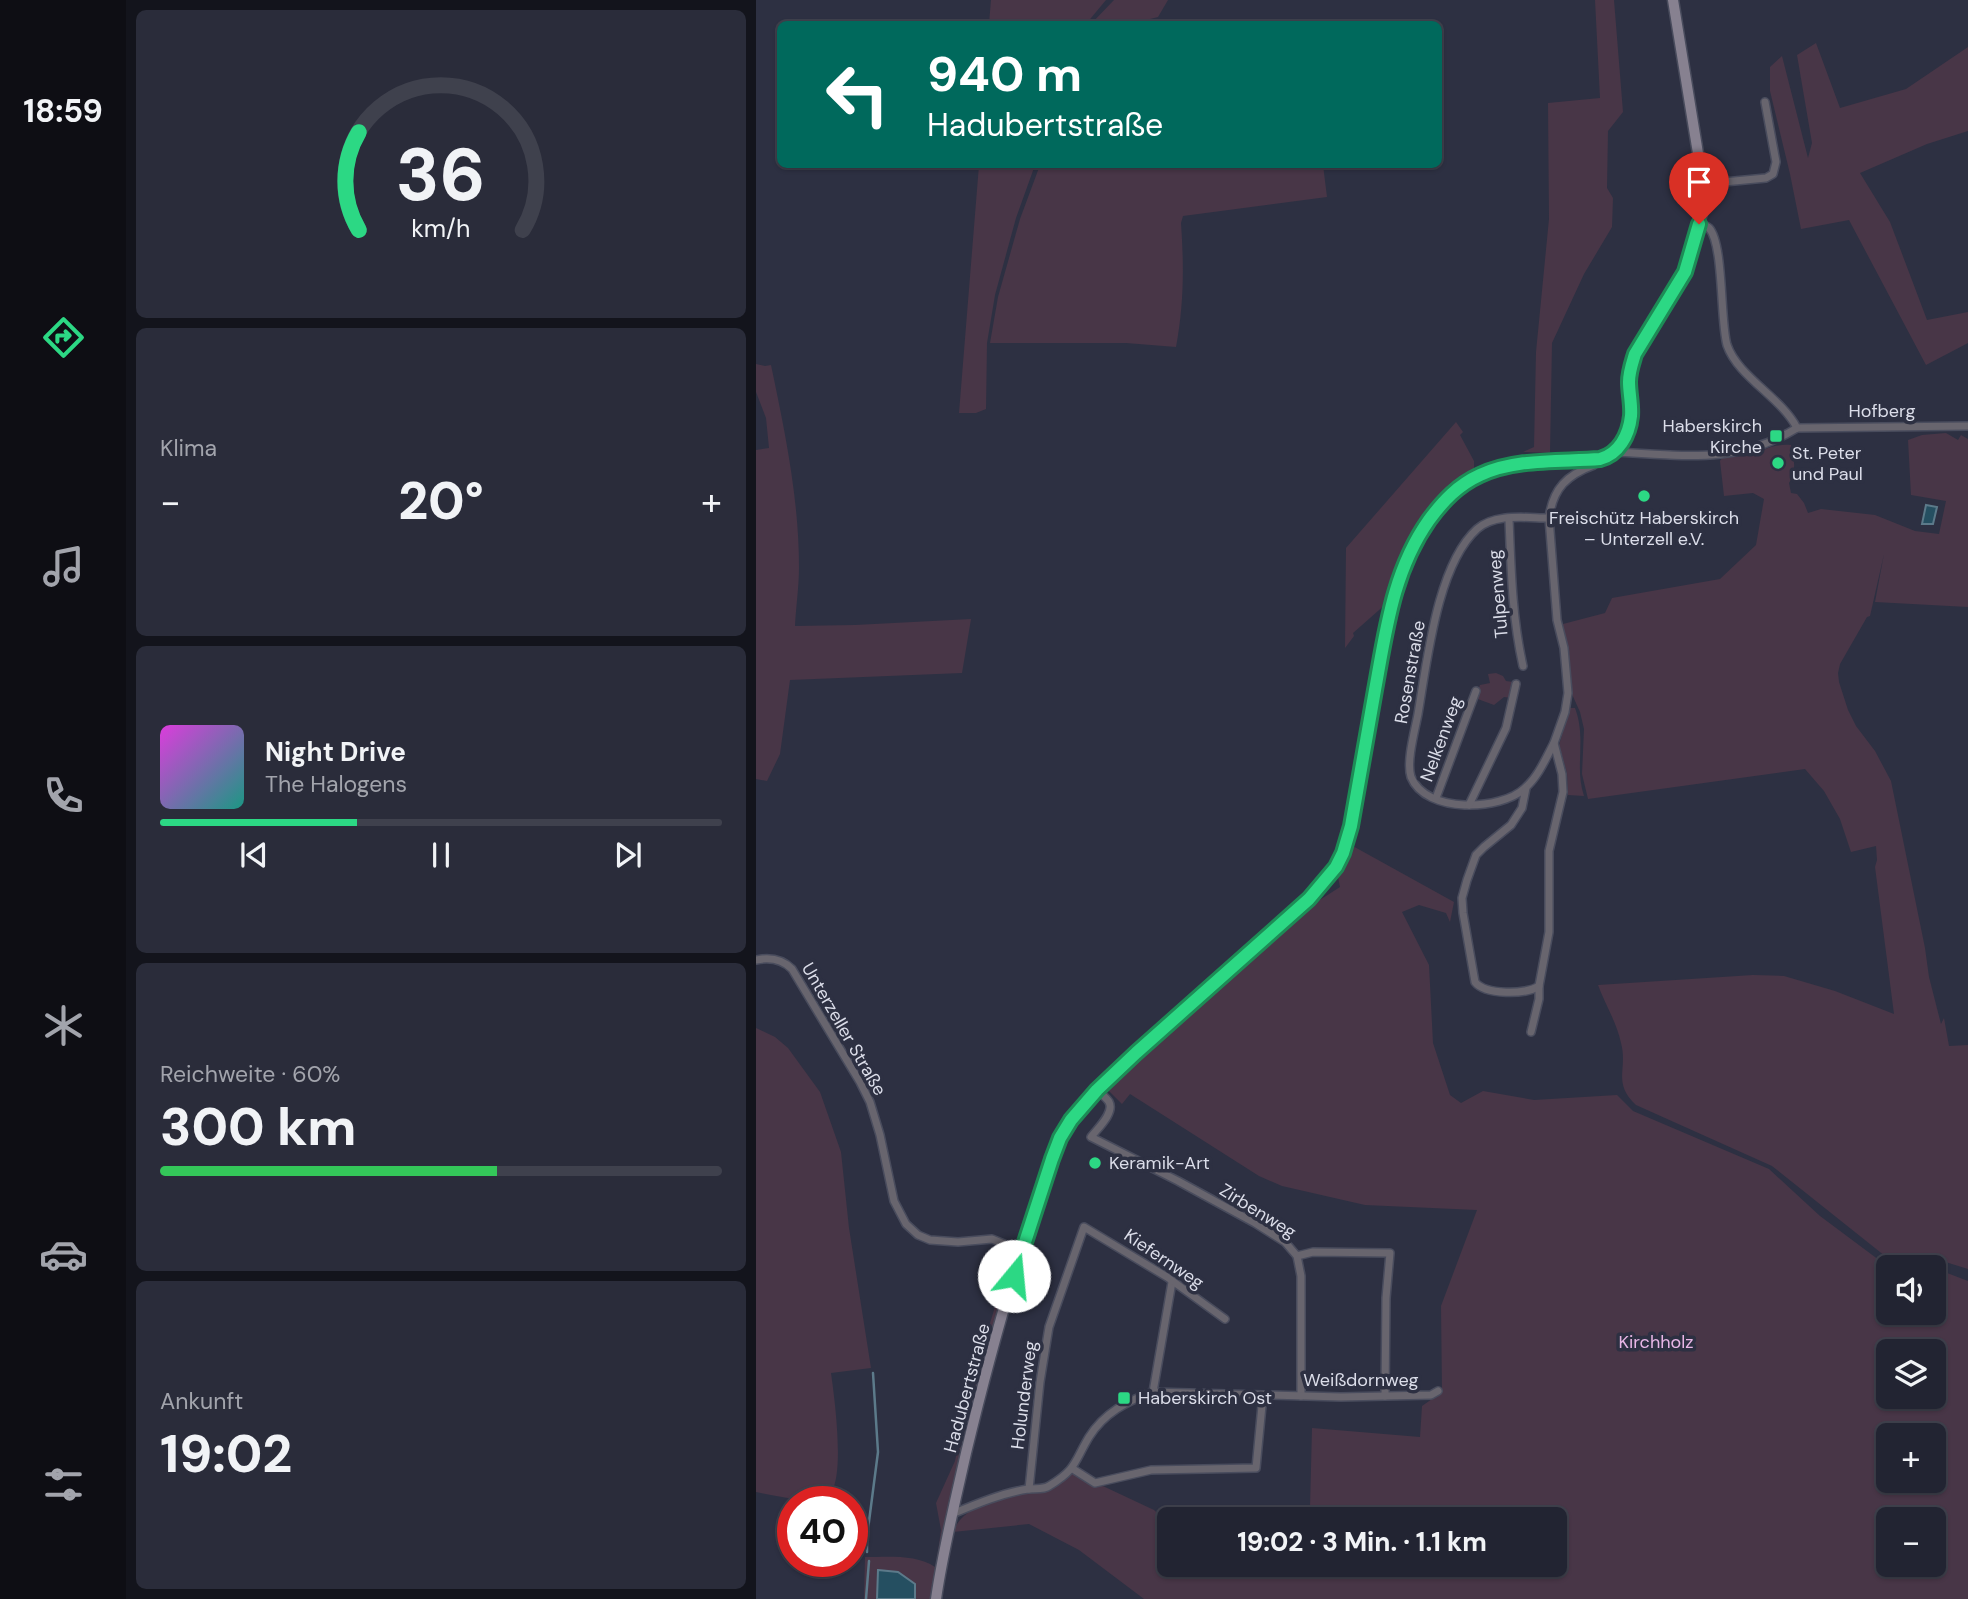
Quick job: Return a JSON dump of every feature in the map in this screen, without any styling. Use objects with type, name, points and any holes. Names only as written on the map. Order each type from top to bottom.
[{"type":"street","points":[[1673,0],[1703,184],[1703,210],[1685,272],[1635,354],[1630,368],[1631,415],[1627,433],[1615,452],[1675,457],[1716,455],[1752,449],[1779,439],[1797,428],[1779,404],[1740,366],[1727,346],[1716,248],[1708,226],[1699,224]]},
{"type":"street","points":[[1703,184],[1766,178],[1773,174],[1776,162],[1766,102]]},
{"type":"street","name":"Hofberg","points":[[1797,428],[1968,426]]},
{"type":"street","name":"Hadubertstraße","points":[[936,1599],[940,1566],[991,1353],[1021,1251],[1060,1138],[1071,1120],[1097,1090],[1309,899],[1336,867],[1351,826],[1390,604],[1408,556],[1443,502],[1457,488],[1472,479],[1502,467],[1595,460],[1615,452]]},
{"type":"street","points":[[1539,986],[1522,992],[1479,987],[1475,982],[1462,905],[1471,864],[1484,847],[1511,825],[1522,808],[1526,788],[1554,743],[1566,707],[1568,687],[1564,648],[1557,620],[1549,518],[1551,502],[1560,487],[1570,477],[1594,465],[1595,460]]},
{"type":"street","name":"Rosenstraße","points":[[1436,798],[1414,783],[1410,770],[1431,634],[1451,569],[1467,542],[1483,524],[1494,519],[1549,518]]},
{"type":"street","name":"Tulpenweg","points":[[1508,519],[1516,636],[1523,666]]},
{"type":"street","points":[[1469,805],[1506,728],[1516,684]]},
{"type":"street","name":"Nelkenweg","points":[[1436,798],[1476,691]]},
{"type":"street","points":[[1531,1032],[1549,932],[1549,851],[1563,792],[1562,774],[1554,743]]},
{"type":"street","points":[[1436,798],[1469,805],[1494,804],[1508,800],[1526,788]]},
{"type":"street","name":"Unterzeller Straße","points":[[756,960],[766,958],[780,961],[795,973],[860,1082],[876,1119],[894,1201],[906,1224],[918,1235],[930,1240],[992,1240],[1021,1251]]},
{"type":"street","name":"Zirbenweg","points":[[1097,1090],[1109,1102],[1111,1108],[1091,1137],[1255,1223],[1285,1242],[1297,1256],[1301,1287],[1301,1396]]},
{"type":"street","name":"Kiefernweg","points":[[1084,1227],[1167,1278],[1225,1320]]},
{"type":"street","name":"Holunderweg","points":[[1029,1489],[1040,1382],[1049,1327],[1084,1227]]},
{"type":"street","points":[[1297,1256],[1313,1252],[1390,1253],[1386,1298],[1385,1396]]},
{"type":"street","points":[[1153,1392],[1172,1283]]},
{"type":"street","name":"Weißdornweg","points":[[952,1514],[979,1502],[1029,1489],[1046,1489],[1073,1469],[1089,1437],[1108,1415],[1129,1401],[1153,1392],[1341,1398],[1432,1395],[1438,1391]]},
{"type":"street","points":[[1073,1469],[1095,1483],[1151,1471],[1255,1468],[1263,1395]]},
{"type":"green space","points":[[991,0],[1106,0],[1088,21],[989,21]]},
{"type":"green space","points":[[1114,0],[1168,0],[1158,17],[1142,21],[1094,21]]},
{"type":"green space","points":[[1595,0],[1614,0],[1623,112],[1608,131],[1607,188],[1613,198],[1612,227],[1584,274],[1552,343],[1550,453],[1523,452],[1534,447],[1536,352],[1549,219],[1548,103],[1600,98]]},
{"type":"green space","points":[[1816,43],[1840,108],[1906,89],[1968,47],[1968,131],[1927,144],[1860,173],[1890,222],[1927,320],[1968,312],[1968,343],[1926,365],[1849,220],[1801,229],[1770,91],[1770,67],[1782,56],[1808,158],[1812,143],[1797,55]]},
{"type":"green space","points":[[979,168],[1034,168],[1016,218],[995,295],[987,343],[986,409],[976,413],[959,413]]},
{"type":"green space","points":[[1039,168],[1323,168],[1327,197],[1183,216],[1182,300],[1176,347],[1126,343],[990,343],[998,297],[1020,219]]},
{"type":"green space","points":[[756,364],[771,365],[790,466],[797,516],[799,574],[795,626],[971,619],[962,673],[790,680],[780,754],[767,781],[756,779],[756,450],[769,448],[766,418],[756,392]]},
{"type":"green space","points":[[1456,422],[1463,432],[1460,435],[1474,461],[1474,473],[1441,501],[1387,603],[1353,633],[1354,636],[1345,648],[1346,548]]},
{"type":"green space","points":[[1946,433],[1958,440],[1961,435],[1968,439],[1968,607],[1875,602],[1884,554],[1870,616],[1840,664],[1838,673],[1848,710],[1891,781],[1929,977],[1941,1024],[1944,1018],[1949,1046],[1968,1045],[1968,1269],[1946,1262],[1946,1255],[1884,1255],[1772,1166],[1636,1105],[1629,1097],[1623,1083],[1623,1052],[1619,1036],[1598,985],[1753,975],[1784,976],[1835,991],[1894,1014],[1875,867],[1876,846],[1851,852],[1840,819],[1824,791],[1805,769],[1588,799],[1582,774],[1584,729],[1571,692],[1563,624],[1605,613],[1612,598],[1720,579],[1756,545],[1764,499],[1753,493],[1724,496],[1720,461],[1722,458],[1752,453],[1755,457],[1771,447],[1791,445],[1794,464],[1789,483],[1791,493],[1797,494],[1808,513],[1821,509],[1875,515],[1915,531],[1939,534],[1946,501],[1911,495],[1908,440],[1922,435]]},
{"type":"green space","points":[[1496,673],[1515,684],[1512,698],[1504,697],[1494,705],[1475,698],[1480,685],[1490,683],[1488,674]]},
{"type":"green space","points":[[1570,708],[1575,708],[1580,731],[1580,774],[1584,796],[1568,795],[1567,773],[1559,745]]},
{"type":"green space","name":"Kirchholz","points":[[1351,845],[1454,902],[1450,922],[1446,913],[1419,905],[1402,912],[1429,965],[1433,1043],[1450,1095],[1461,1103],[1483,1091],[1534,1100],[1617,1095],[1633,1111],[1769,1169],[1820,1216],[1876,1258],[1876,1325],[1946,1325],[1946,1273],[1968,1281],[1968,1599],[1144,1599],[1079,1550],[1029,1524],[953,1532],[958,1522],[985,1503],[1007,1496],[1046,1491],[1073,1472],[1157,1513],[1157,1577],[1567,1577],[1567,1507],[1310,1507],[1312,1428],[1420,1437],[1422,1406],[1442,1392],[1441,1306],[1477,1210],[1365,1205],[1282,1186],[1259,1176],[1130,1094],[1122,1104],[1108,1090],[1139,1058],[1312,905],[1340,887],[1338,877]]},
{"type":"green space","points":[[756,1028],[775,1037],[788,1048],[820,1092],[841,1152],[849,1228],[871,1368],[831,1373],[838,1439],[834,1486],[777,1486],[777,1496],[756,1492]]},
{"type":"green space","points":[[1008,1247],[1013,1253],[1014,1262],[937,1558],[941,1530],[936,1503],[955,1461],[973,1379],[1008,1264]]},
{"type":"green space","points":[[868,1557],[911,1558],[935,1567],[937,1572],[933,1599],[915,1599],[914,1584],[898,1572],[879,1570],[877,1599],[864,1599]]},
{"type":"water","points":[[1926,505],[1937,507],[1933,524],[1922,524]]},
{"type":"water","points":[[878,1570],[898,1572],[915,1584],[915,1599],[877,1599]]},
{"type":"waterway","points":[[868,1529],[878,1452],[873,1373]]},
{"type":"waterway","points":[[866,1599],[869,1561]]},
{"type":"place","name":"Haberskirch Kirche","points":[[1776,436]]},
{"type":"place","name":"St. Peter und Paul","points":[[1778,463]]},
{"type":"place","name":"Freischütz Haberskirch – Unterzell e.V.","points":[[1644,496]]},
{"type":"place","name":"Keramik-Art","points":[[1095,1163]]},
{"type":"place","name":"Haberskirch Ost","points":[[1124,1398]]},
{"type":"route","points":[[1014,1276],[1052,1159],[1071,1120],[1097,1090],[1136,1053],[1309,899],[1336,867],[1351,826],[1390,604],[1408,556],[1422,531],[1457,488],[1482,474],[1520,464],[1600,459],[1615,452],[1627,433],[1631,415],[1630,368],[1635,354],[1685,272],[1699,224]]}]
